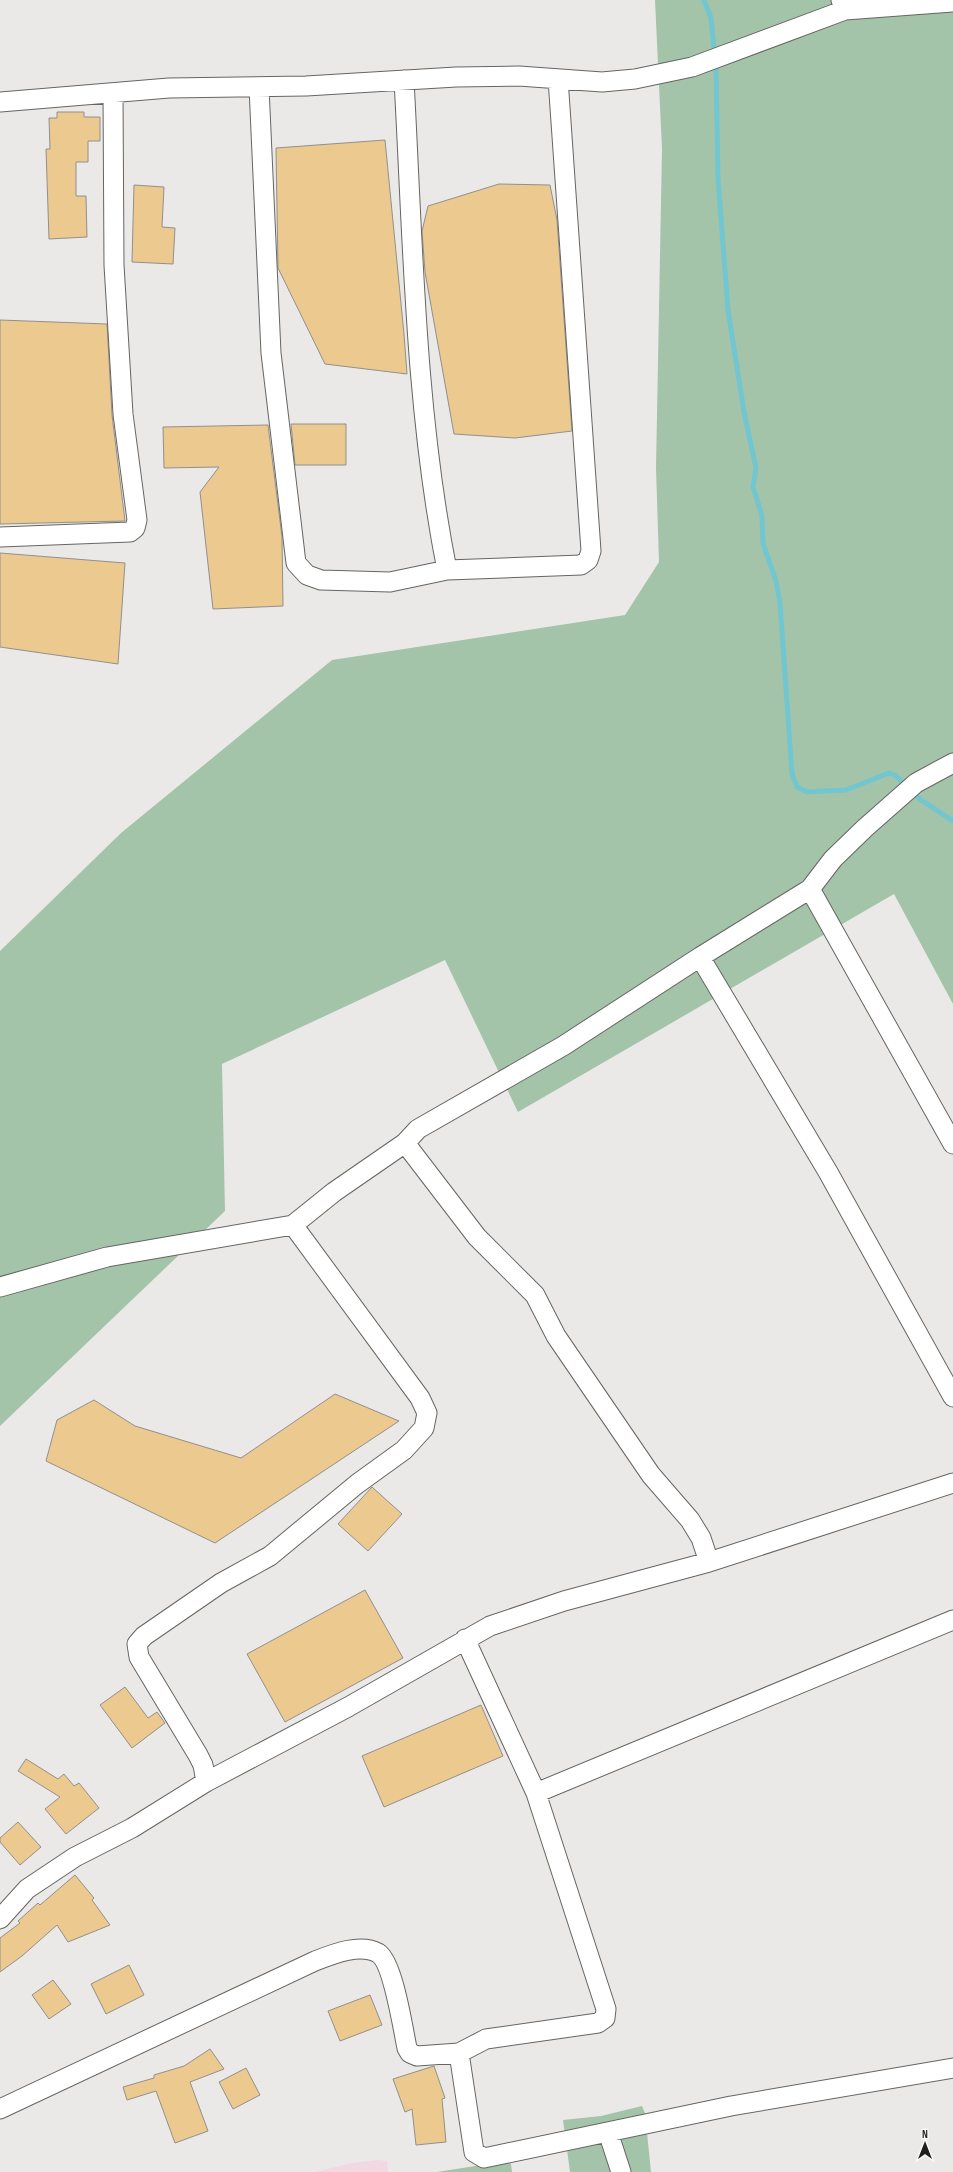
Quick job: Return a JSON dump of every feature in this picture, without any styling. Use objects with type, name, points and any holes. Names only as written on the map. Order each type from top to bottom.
[{"type":"street","points":[[0,102],[169,88],[306,86],[404,80],[519,76],[602,82],[635,79],[692,67],[843,5],[953,2]]},
{"type":"street","points":[[259,87],[271,353],[296,562],[307,574],[321,580],[390,582],[447,570],[581,565],[588,560],[591,551],[558,79]]},
{"type":"street","points":[[404,80],[416,299],[430,465],[434,506],[447,570]]},
{"type":"street","points":[[0,537],[130,532],[135,528],[137,520],[123,414],[114,265],[113,93]]},
{"type":"street","points":[[0,1287],[107,1257],[294,1225],[334,1192],[404,1143],[418,1129],[433,1119],[563,1046],[700,957],[810,889],[833,859],[865,828],[916,783],[953,763]]},
{"type":"street","points":[[810,889],[953,1144]]},
{"type":"street","points":[[700,957],[828,1172],[953,1397]]},
{"type":"street","points":[[404,1143],[478,1237],[535,1295],[556,1336],[651,1475],[690,1520],[701,1538],[709,1562]]},
{"type":"street","points":[[206,1782],[203,1765],[198,1755],[139,1657],[138,1644],[144,1636],[221,1583],[270,1556],[357,1484],[404,1450],[424,1428],[427,1413],[420,1398],[294,1225]]},
{"type":"street","points":[[0,1919],[27,1889],[75,1857],[132,1828],[206,1782],[348,1707],[490,1626],[564,1601],[709,1562],[953,1483]]},
{"type":"street","points":[[536,1793],[953,1620]]},
{"type":"street","points":[[0,2109],[315,1960],[340,1952],[364,1950],[378,1953],[386,1962],[393,1981],[407,2048],[410,2053],[417,2056],[459,2053],[486,2039],[598,2023],[605,2018],[606,2009],[536,1793],[465,1639]]},
{"type":"street","points":[[459,2053],[474,2152],[484,2158],[731,2106],[953,2068]]},
{"type":"street","points":[[608,2132],[621,2172]]},
{"type":"shaded area","points":[[378,2160],[387,2161],[388,2172],[316,2172],[351,2163]]},
{"type":"green space","points":[[655,0],[953,0],[953,1004],[894,894],[518,1112],[445,960],[222,1064],[225,1211],[0,1426],[0,951],[121,833],[332,660],[625,615],[659,562],[656,468],[662,149]]},
{"type":"green space","points":[[642,2106],[645,2113],[651,2172],[570,2172],[563,2120],[601,2116]]},
{"type":"green space","points":[[507,2161],[511,2164],[512,2172],[437,2172]]},
{"type":"building","points":[[57,112],[84,112],[84,117],[100,117],[100,141],[88,141],[88,162],[76,162],[76,196],[86,196],[87,237],[49,239],[46,149],[50,149],[49,118],[57,118]]},
{"type":"building","points":[[385,140],[407,374],[325,364],[278,268],[276,148]]},
{"type":"building","points":[[499,184],[550,185],[557,220],[572,431],[515,438],[454,434],[425,272],[422,231],[428,206]]},
{"type":"building","points":[[134,185],[164,187],[162,227],[175,228],[173,264],[132,262]]},
{"type":"building","points":[[0,320],[107,324],[112,415],[125,521],[0,524]]},
{"type":"building","points":[[291,424],[346,424],[346,465],[295,465]]},
{"type":"building","points":[[268,425],[282,537],[283,606],[213,609],[200,492],[219,467],[164,468],[163,427]]},
{"type":"building","points":[[0,553],[125,563],[118,664],[0,647]]},
{"type":"building","points":[[335,1394],[399,1421],[215,1543],[46,1461],[57,1420],[94,1400],[135,1426],[241,1458]]},
{"type":"building","points":[[372,1487],[402,1514],[368,1551],[338,1524]]},
{"type":"building","points":[[365,1590],[403,1658],[285,1722],[247,1654]]},
{"type":"building","points":[[125,1687],[148,1718],[157,1712],[165,1723],[132,1748],[100,1705]]},
{"type":"building","points":[[481,1705],[503,1756],[384,1807],[362,1756]]},
{"type":"building","points":[[26,1759],[58,1779],[64,1774],[74,1786],[79,1783],[99,1808],[66,1834],[45,1809],[60,1797],[18,1771]]},
{"type":"building","points":[[18,1822],[41,1847],[20,1865],[0,1842],[0,1838]]},
{"type":"building","points":[[75,1875],[94,1898],[92,1900],[110,1925],[68,1942],[57,1925],[22,1956],[0,1972],[0,1938],[20,1923],[18,1921],[38,1903],[40,1905]]},
{"type":"building","points":[[129,1965],[144,1995],[106,2014],[91,1984]]},
{"type":"building","points":[[53,1980],[71,2004],[49,2019],[32,1995]]},
{"type":"building","points":[[370,1995],[382,2025],[340,2041],[328,2011]]},
{"type":"building","points":[[210,2049],[224,2069],[190,2082],[208,2131],[175,2143],[156,2091],[127,2100],[123,2087],[154,2078],[154,2075],[184,2066]]},
{"type":"building","points":[[434,2066],[445,2098],[442,2099],[446,2142],[416,2145],[412,2109],[405,2112],[393,2079]]},
{"type":"building","points":[[246,2068],[260,2095],[233,2109],[219,2082]]},
{"type":"waterway","points":[[704,0],[711,18],[716,69],[718,178],[728,310],[744,412],[756,468],[753,487],[762,516],[763,543],[776,581],[780,603],[792,774],[797,787],[807,792],[846,790],[889,773],[895,775],[906,786]]},
{"type":"waterway","points":[[912,792],[921,800],[953,821]]}]
